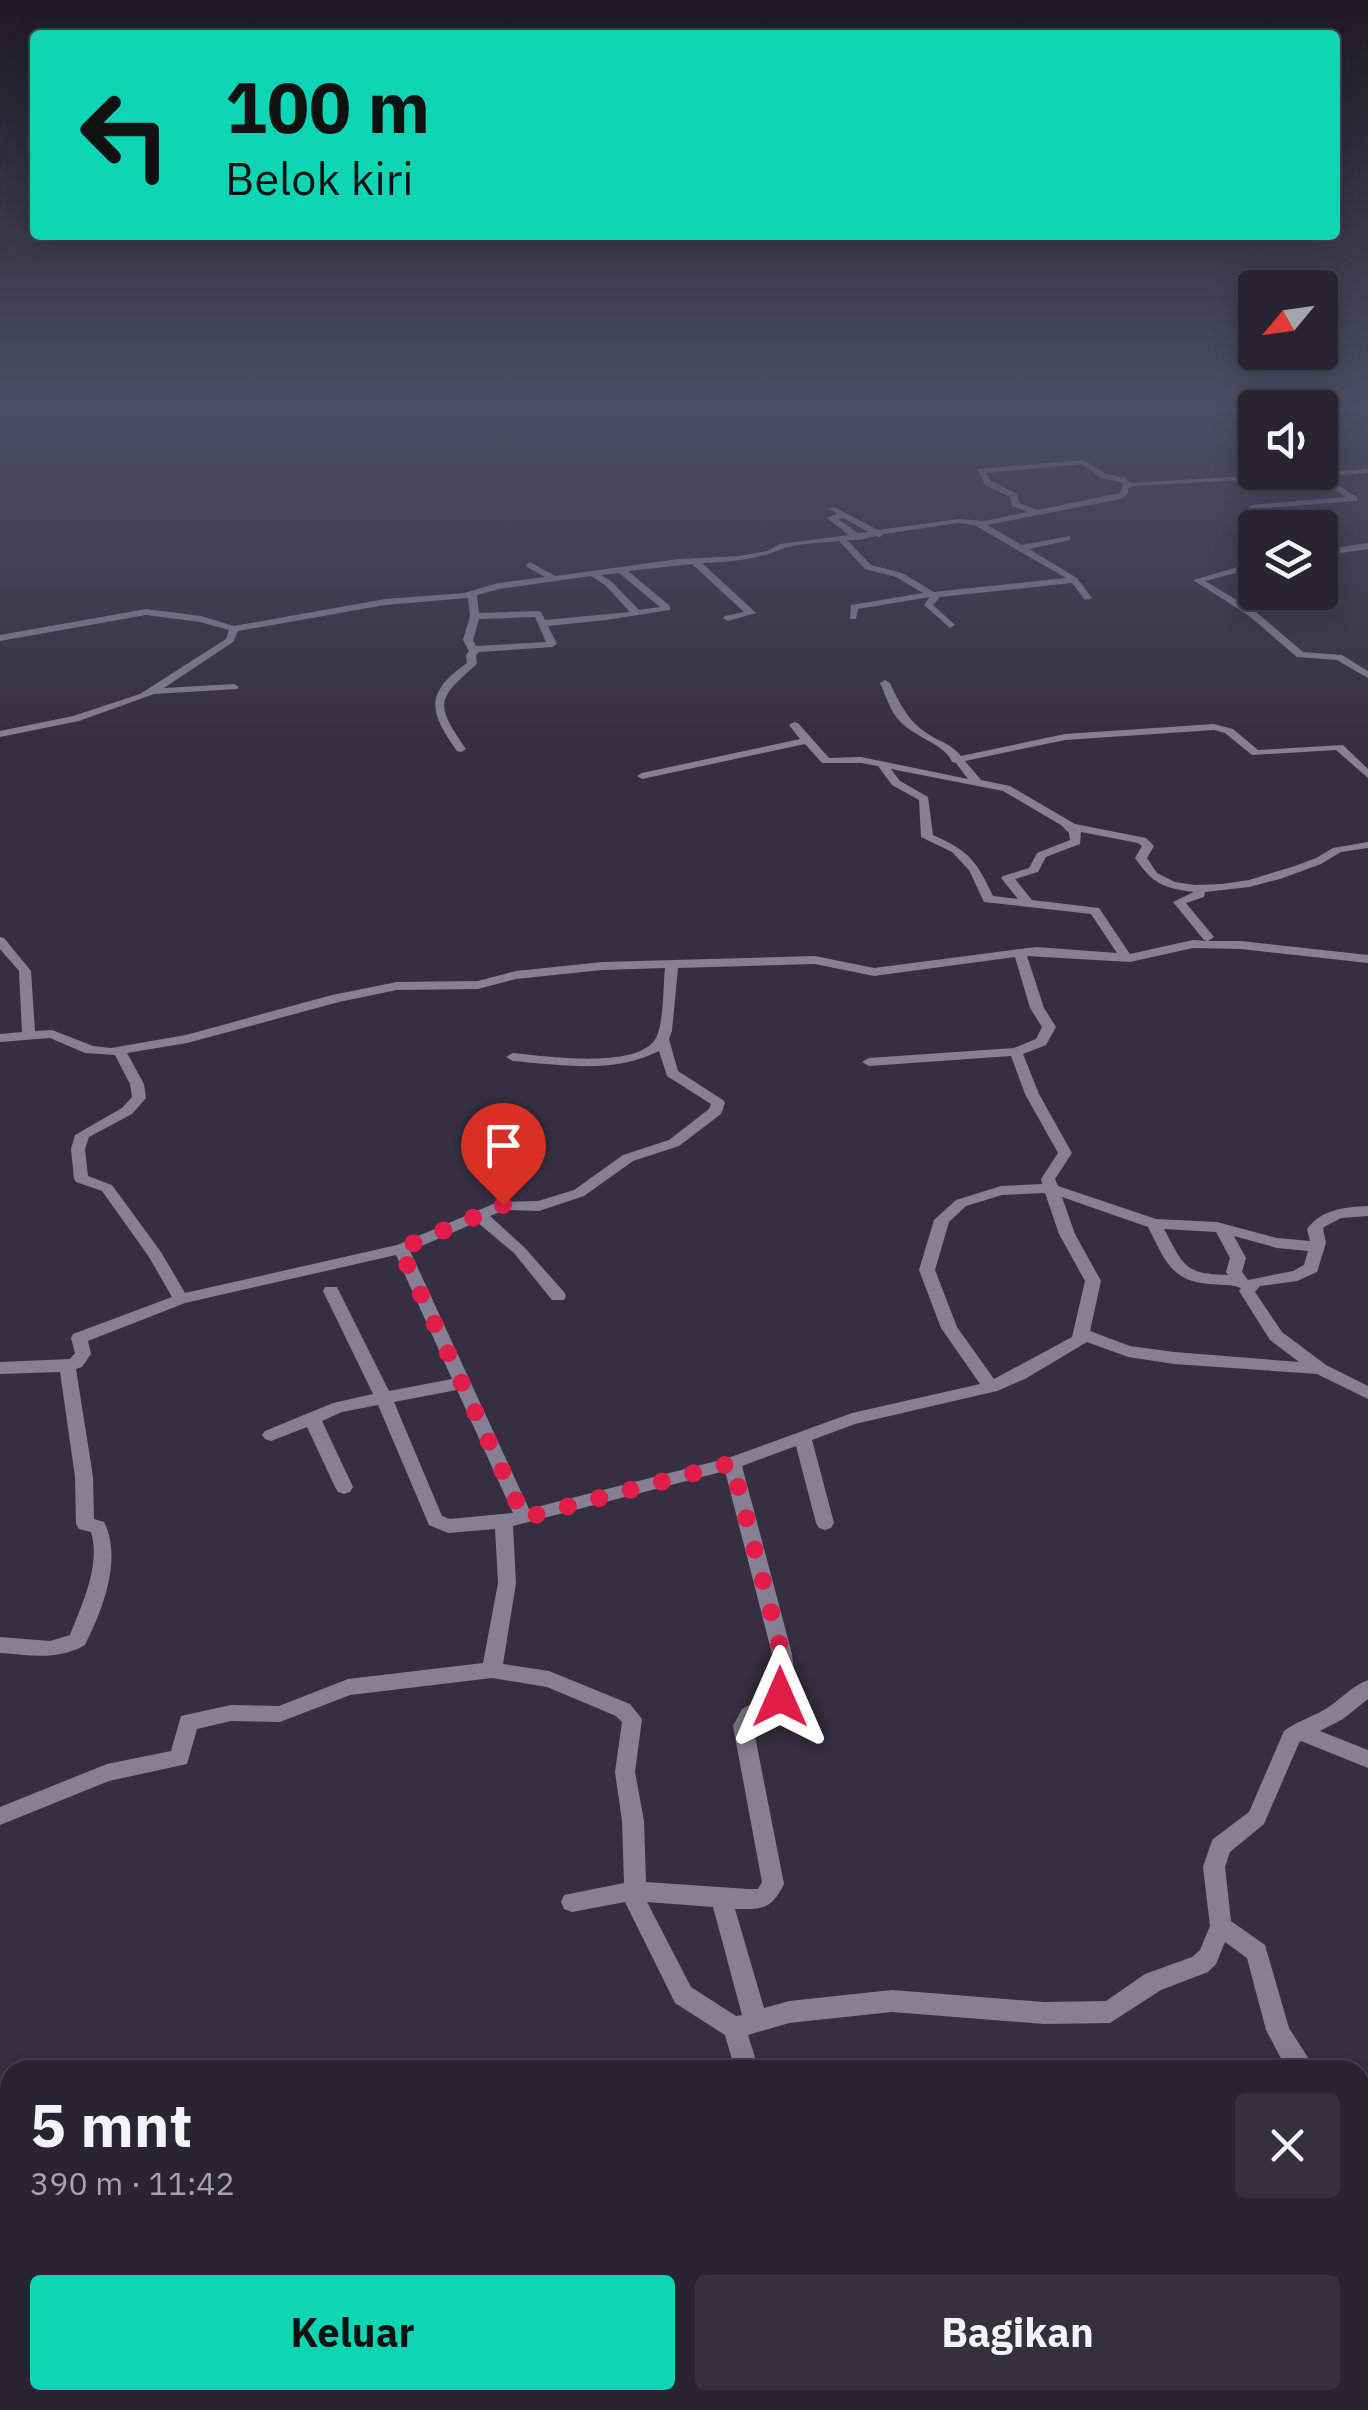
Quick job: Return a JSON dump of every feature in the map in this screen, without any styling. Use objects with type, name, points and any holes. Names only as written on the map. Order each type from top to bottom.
[{"type":"street","points":[[837,517],[832,519],[859,538]]},
{"type":"street","points":[[850,517],[880,534]]},
{"type":"street","points":[[0,638],[146,612],[201,619],[234,629],[385,602],[770,554],[780,546],[1006,517]]},
{"type":"street","points":[[977,523],[1074,580],[1088,598]]},
{"type":"street","points":[[1019,548],[1067,538]]},
{"type":"street","points":[[843,540],[868,567],[899,575],[932,594],[936,598],[928,605],[950,625]]},
{"type":"street","points":[[1338,550],[1368,546]]},
{"type":"street","points":[[694,561],[751,613],[728,618]]},
{"type":"street","points":[[530,565],[554,579]]},
{"type":"street","points":[[1238,569],[1197,580],[1238,602]]},
{"type":"street","points":[[545,623],[667,607],[622,570]]},
{"type":"street","points":[[593,574],[636,613]]},
{"type":"street","points":[[852,617],[854,607],[932,594],[1074,580]]},
{"type":"street","points":[[461,749],[445,726],[439,700],[447,680],[472,664],[473,650],[468,640],[475,616],[472,594]]},
{"type":"street","points":[[1249,610],[1274,628],[1300,655],[1339,657],[1368,675]]},
{"type":"street","points":[[473,650],[552,645],[545,623],[534,613],[475,616]]},
{"type":"street","points":[[0,734],[75,719],[154,691],[230,640],[234,629]]},
{"type":"street","points":[[885,683],[892,690],[890,699],[901,716],[925,737],[950,750],[977,783]]},
{"type":"street","points":[[154,691],[234,687]]},
{"type":"street","points":[[794,725],[814,751],[830,762],[858,760],[912,767],[937,778],[1006,788],[1066,824],[1075,832],[1076,842],[1041,854],[1034,870],[1007,878],[1029,904]]},
{"type":"street","points":[[956,760],[1065,737],[1214,728],[1229,732],[1256,753],[1339,747],[1368,775]]},
{"type":"street","points":[[642,776],[808,740]]},
{"type":"street","points":[[882,766],[892,773],[896,783],[924,798],[926,837],[956,850],[974,869],[988,899],[1095,911],[1126,958]]},
{"type":"street","points":[[1066,824],[1142,840],[1148,846],[1141,858],[1145,868],[1172,885],[1213,891]]},
{"type":"street","points":[[1208,936],[1178,900],[1318,862],[1333,851],[1368,845]]},
{"type":"street","points":[[0,941],[25,971],[29,1034]]},
{"type":"street","points":[[0,1038],[61,1035],[90,1050],[118,1051],[187,1039],[336,998],[397,986],[478,986],[540,972],[672,964],[815,960],[874,972],[1020,953],[1126,958],[1194,944],[1368,959]]},
{"type":"street","points":[[869,1062],[1016,1052],[1041,1042],[1050,1031],[1037,1008],[1020,953]]},
{"type":"street","points":[[0,1368],[67,1366],[80,1360],[83,1354],[78,1342],[85,1334],[181,1298],[400,1249],[503,1205],[539,1206],[579,1192],[628,1158],[674,1143],[716,1111],[718,1102],[672,1073],[662,1039],[672,964]]},
{"type":"street","points":[[512,1057],[614,1062],[642,1054],[662,1039]]},
{"type":"street","points":[[118,1051],[137,1084],[139,1098],[127,1111],[82,1135],[78,1149],[81,1179],[108,1188],[181,1298]]},
{"type":"street","points":[[330,1291],[385,1401],[435,1520],[448,1526],[524,1518],[732,1463],[852,1419],[991,1387],[1036,1366],[1084,1334],[1093,1281],[1067,1234],[1050,1188],[1049,1174],[1065,1153],[1032,1094],[1016,1052]]},
{"type":"street","points":[[991,1387],[948,1328],[927,1270],[942,1220],[951,1208],[1000,1191],[1050,1188],[1154,1224],[1222,1228],[1277,1243],[1317,1248]]},
{"type":"street","points":[[1154,1224],[1182,1274],[1192,1279],[1244,1285],[1305,1274],[1316,1258],[1315,1229],[1319,1222],[1346,1212],[1368,1211]]},
{"type":"street","points":[[480,1216],[519,1250],[558,1296]]},
{"type":"street","points":[[1222,1228],[1238,1258],[1234,1272],[1276,1336],[1320,1369],[1368,1393]]},
{"type":"street","points":[[400,1249],[524,1518]]},
{"type":"street","points":[[1084,1334],[1128,1350],[1174,1358],[1320,1369]]},
{"type":"street","points":[[0,1645],[71,1645],[78,1640],[99,1582],[103,1534],[98,1527],[84,1524],[84,1477],[67,1366]]},
{"type":"street","points":[[271,1435],[349,1404],[385,1401],[463,1383]]},
{"type":"street","points":[[312,1418],[344,1487]]},
{"type":"street","points":[[802,1437],[825,1524]]},
{"type":"street","points":[[572,1902],[636,1892],[722,1900],[764,1898],[774,1884],[743,1726],[749,1716],[780,1697],[785,1682],[782,1654],[732,1463]]},
{"type":"street","points":[[492,1670],[507,1583],[504,1522]]},
{"type":"street","points":[[0,1816],[107,1773],[180,1758],[188,1722],[231,1713],[280,1714],[348,1686],[492,1670],[550,1679],[622,1710],[632,1719],[625,1772],[633,1821],[636,1904],[683,1995],[745,2025],[789,2012],[892,2001],[1044,2012],[1110,2012],[1153,1982],[1200,1966],[1208,1956],[1221,1926],[1214,1858],[1220,1846],[1257,1818],[1290,1737],[1336,1713],[1368,1688]]},
{"type":"street","points":[[1298,1731],[1368,1760]]},
{"type":"street","points":[[722,1900],[745,2025],[747,2060]]},
{"type":"street","points":[[1221,1926],[1257,1952],[1272,2012],[1286,2051],[1295,2060]]},
{"type":"route","points":[[503,1205],[400,1249],[524,1518],[732,1463],[782,1654],[785,1682],[780,1697]]}]
